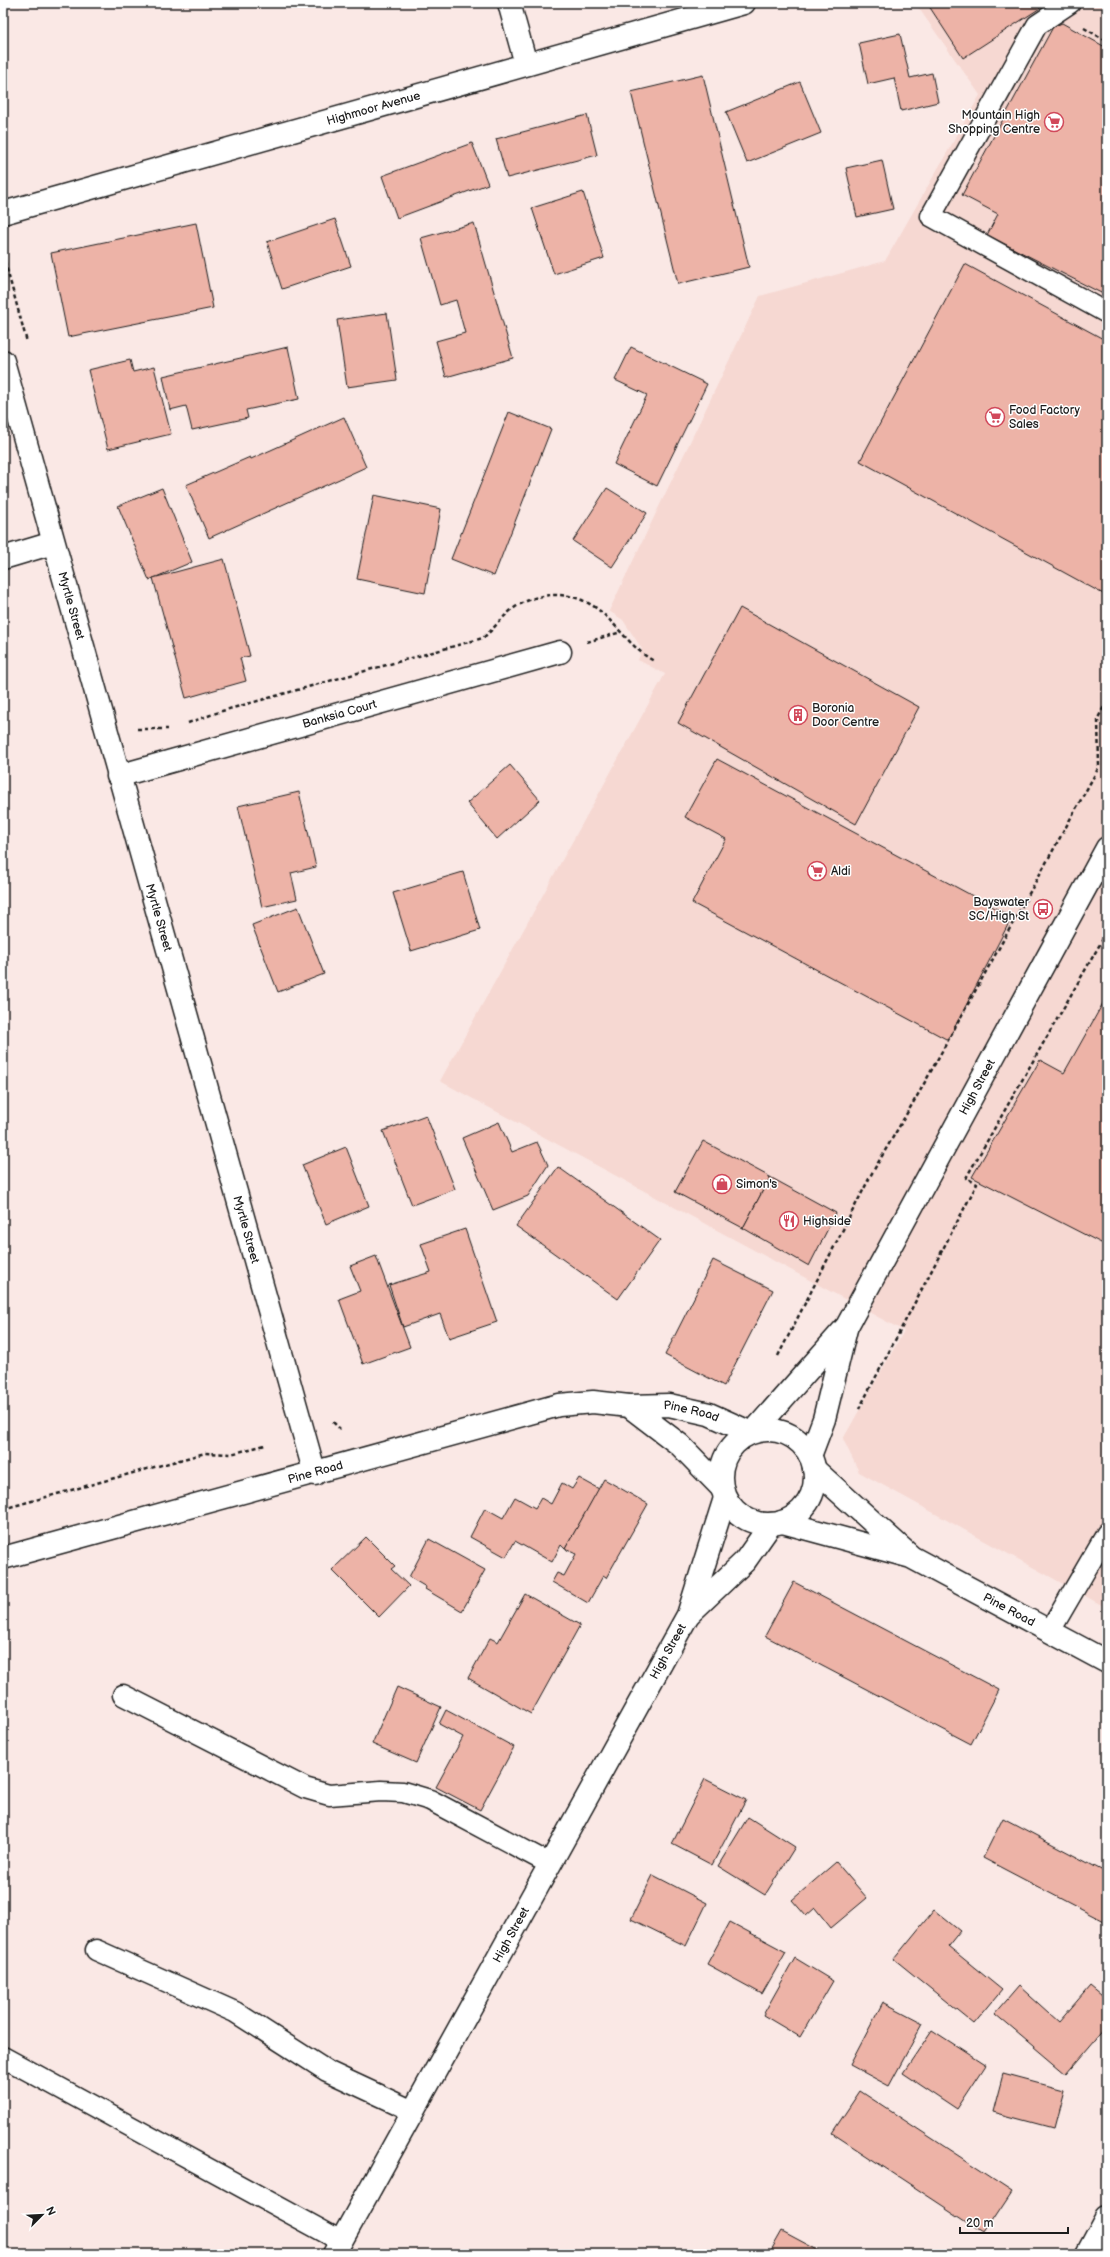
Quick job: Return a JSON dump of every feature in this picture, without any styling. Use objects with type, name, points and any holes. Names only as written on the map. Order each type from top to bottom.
[{"type":"street","points":[[510,3],[526,64]]},
{"type":"street","name":"Highmoor Avenue","points":[[3,213],[744,3]]},
{"type":"street","name":"Myrtle Street","points":[[3,361],[314,1474]]},
{"type":"street","points":[[3,558],[53,543]]},
{"type":"street","name":"Banksia Court","points":[[118,776],[560,652]]},
{"type":"street","name":"High Street","points":[[752,1432],[847,1326],[1107,848]]},
{"type":"street","name":"High Street","points":[[812,1462],[847,1326]]},
{"type":"street","name":"Pine Road","points":[[3,1558],[314,1474],[559,1405],[593,1402],[629,1406],[676,1406],[709,1414],[752,1432]]},
{"type":"street","name":"Pine Road","points":[[629,1406],[680,1446],[723,1493]]},
{"type":"street","points":[[777,1430],[796,1438],[812,1462],[815,1485],[808,1501],[797,1514],[777,1523],[753,1521],[747,1518],[737,1512],[723,1493],[720,1471],[725,1455],[735,1442],[752,1432],[777,1430]]},
{"type":"street","name":"Pine Road","points":[[812,1462],[911,1557]]},
{"type":"street","name":"High Street","points":[[338,2248],[688,1615],[723,1493]]},
{"type":"street","name":"Pine Road","points":[[777,1523],[911,1557],[1107,1662]]},
{"type":"street","name":"High Street","points":[[688,1615],[745,1561],[777,1523]]},
{"type":"street","points":[[1087,2254],[1107,2217]]},
{"type":"lane","points":[[1070,3],[1037,25],[931,216],[1107,313]]},
{"type":"lane","points":[[1050,1631],[1107,1533]]},
{"type":"lane","points":[[123,1695],[305,1788],[329,1795],[381,1791],[404,1792],[430,1800],[550,1864]]},
{"type":"lane","points":[[96,1950],[235,2012],[327,2071],[413,2111]]},
{"type":"lane","points":[[3,2058],[338,2248]]},
{"type":"path","points":[[182,726],[222,711],[483,638],[503,617],[517,606],[547,595],[564,594],[599,610],[621,632],[636,650],[654,661]]},
{"type":"path","points":[[560,652],[621,632]]},
{"type":"path","points":[[775,1362],[872,1174],[920,1091],[1098,767],[1098,718],[1107,701]]},
{"type":"path","points":[[133,729],[170,729]]},
{"type":"path","points":[[857,1412],[977,1184],[966,1178],[1107,932]]},
{"type":"path","points":[[3,1509],[205,1453],[231,1454],[265,1445]]},
{"type":"shaded area","points":[[915,3],[1107,3],[1107,1608],[859,1472],[843,1439],[904,1331],[440,1081],[665,674],[638,660],[642,649],[623,620],[609,611],[760,296],[885,261],[980,95]]},
{"type":"building","points":[[927,3],[1048,3],[963,58]]},
{"type":"building","name":"Mountain High Shopping Centre","points":[[1062,23],[1107,48],[1107,296],[987,235],[998,214],[962,195],[1053,27]]},
{"type":"building","points":[[900,34],[910,78],[932,73],[938,102],[901,111],[894,78],[868,84],[859,43]]},
{"type":"building","points":[[703,75],[749,267],[678,284],[631,92]]},
{"type":"building","points":[[800,82],[821,133],[747,163],[726,112]]},
{"type":"building","points":[[587,115],[597,155],[507,178],[496,139]]},
{"type":"building","points":[[472,143],[488,184],[397,218],[382,176]]},
{"type":"building","points":[[882,160],[893,209],[857,217],[846,168]]},
{"type":"building","points":[[583,192],[604,258],[554,274],[532,208]]},
{"type":"building","points":[[335,219],[351,266],[282,289],[267,242]]},
{"type":"building","points":[[196,223],[213,308],[68,337],[51,253]]},
{"type":"building","points":[[474,223],[513,358],[446,377],[436,341],[465,333],[456,300],[440,305],[421,238]]},
{"type":"building","name":"Food Factory Sales","points":[[965,264],[1107,341],[1107,596],[860,461]]},
{"type":"building","points":[[387,313],[397,380],[347,387],[337,320]]},
{"type":"building","points":[[288,347],[299,399],[246,410],[248,418],[192,430],[186,406],[170,410],[163,376]]},
{"type":"building","points":[[631,347],[707,384],[657,486],[614,464],[647,395],[615,380]]},
{"type":"building","points":[[130,360],[133,372],[154,367],[171,434],[108,449],[88,370]]},
{"type":"building","points":[[509,412],[551,429],[494,576],[451,559]]},
{"type":"building","points":[[344,417],[366,467],[209,538],[186,485],[250,457],[251,459]]},
{"type":"building","points":[[162,488],[192,562],[149,580],[118,506]]},
{"type":"building","points":[[607,488],[647,513],[612,567],[573,541]]},
{"type":"building","points":[[374,495],[441,509],[425,593],[357,579]]},
{"type":"building","points":[[224,559],[250,656],[240,658],[246,681],[186,698],[153,578]]},
{"type":"building","name":"Boronia Door Centre","points":[[740,608],[919,707],[856,824],[678,723]]},
{"type":"building","name":"Aldi","points":[[717,759],[1012,917],[948,1040],[692,903],[726,839],[685,817]]},
{"type":"building","points":[[510,765],[540,800],[497,839],[467,803]]},
{"type":"building","points":[[299,792],[316,867],[291,873],[297,899],[262,907],[238,806]]},
{"type":"building","points":[[463,872],[480,930],[411,951],[393,893]]},
{"type":"building","points":[[298,907],[324,974],[278,992],[252,925]]},
{"type":"building","points":[[1107,996],[1107,1246],[972,1177],[1040,1060],[1064,1073]]},
{"type":"building","points":[[426,1115],[455,1189],[412,1205],[383,1131]]},
{"type":"building","points":[[499,1122],[512,1152],[537,1142],[548,1165],[528,1196],[493,1210],[462,1138]]},
{"type":"building","name":"Simon's","points":[[703,1141],[770,1177],[743,1228],[675,1192]]},
{"type":"building","points":[[346,1147],[369,1206],[326,1224],[302,1165]]},
{"type":"building","points":[[558,1167],[660,1240],[618,1299],[516,1226]]},
{"type":"building","name":"Highside","points":[[770,1177],[836,1213],[809,1266],[743,1228]]},
{"type":"building","points":[[465,1229],[497,1322],[449,1338],[440,1314],[403,1327],[389,1285],[431,1272],[421,1244]]},
{"type":"building","points":[[376,1256],[410,1347],[363,1364],[339,1299],[360,1291],[350,1266]]},
{"type":"building","points":[[713,1260],[773,1290],[724,1386],[665,1355]]},
{"type":"building","points":[[579,1478],[599,1489],[565,1549],[561,1545],[552,1562],[515,1541],[506,1557],[470,1537],[485,1508],[503,1518],[515,1497],[535,1508],[541,1498],[551,1504],[562,1483],[572,1489]]},
{"type":"building","points":[[604,1479],[648,1504],[606,1578],[603,1576],[588,1603],[552,1582],[557,1573],[564,1576],[576,1554],[565,1549]]},
{"type":"building","points":[[366,1537],[395,1566],[391,1569],[409,1586],[379,1617],[332,1570]]},
{"type":"building","points":[[429,1539],[485,1570],[462,1611],[425,1589],[426,1587],[409,1577]]},
{"type":"building","points":[[794,1582],[999,1690],[971,1744],[765,1636]]},
{"type":"building","points":[[525,1594],[580,1625],[531,1714],[468,1678],[490,1638],[498,1642]]},
{"type":"building","points":[[397,1687],[441,1707],[416,1763],[372,1744]]},
{"type":"building","points":[[446,1710],[514,1747],[480,1810],[436,1787],[463,1737],[439,1724]]},
{"type":"building","points":[[705,1779],[746,1800],[712,1865],[672,1844]]},
{"type":"building","points":[[748,1817],[795,1847],[765,1895],[718,1866]]},
{"type":"building","points":[[1003,1818],[1107,1873],[1107,1923],[983,1858]]},
{"type":"building","points":[[836,1862],[867,1898],[831,1928],[815,1908],[806,1916],[792,1900]]},
{"type":"building","points":[[653,1875],[707,1903],[686,1946],[631,1919]]},
{"type":"building","points":[[934,1910],[960,1931],[948,1946],[1002,1990],[974,2024],[894,1959]]},
{"type":"building","points":[[730,1922],[786,1952],[762,1994],[707,1964]]},
{"type":"building","points":[[795,1958],[833,1981],[800,2037],[763,2015]]},
{"type":"building","points":[[1019,1986],[1059,2022],[1090,1986],[1107,2000],[1107,2026],[1066,2074],[995,2014]]},
{"type":"building","points":[[883,2002],[923,2023],[889,2086],[850,2065]]},
{"type":"building","points":[[932,2030],[986,2065],[957,2109],[903,2073]]},
{"type":"building","points":[[1003,2074],[1063,2090],[1053,2128],[993,2112]]},
{"type":"building","points":[[860,2091],[1012,2191],[984,2233],[832,2133]]},
{"type":"building","points":[[782,2231],[825,2254],[769,2254]]},
{"type":"place","name":"Mountain High Shopping Centre","points":[[1054,122]]},
{"type":"place","name":"Food Factory Sales","points":[[995,417]]},
{"type":"place","name":"Boronia Door Centre","points":[[798,715]]},
{"type":"place","name":"Aldi","points":[[817,871]]},
{"type":"place","name":"Bayswater SC/High St","points":[[1043,909]]},
{"type":"place","name":"Simon's","points":[[722,1184]]},
{"type":"place","name":"Highside","points":[[789,1221]]}]
